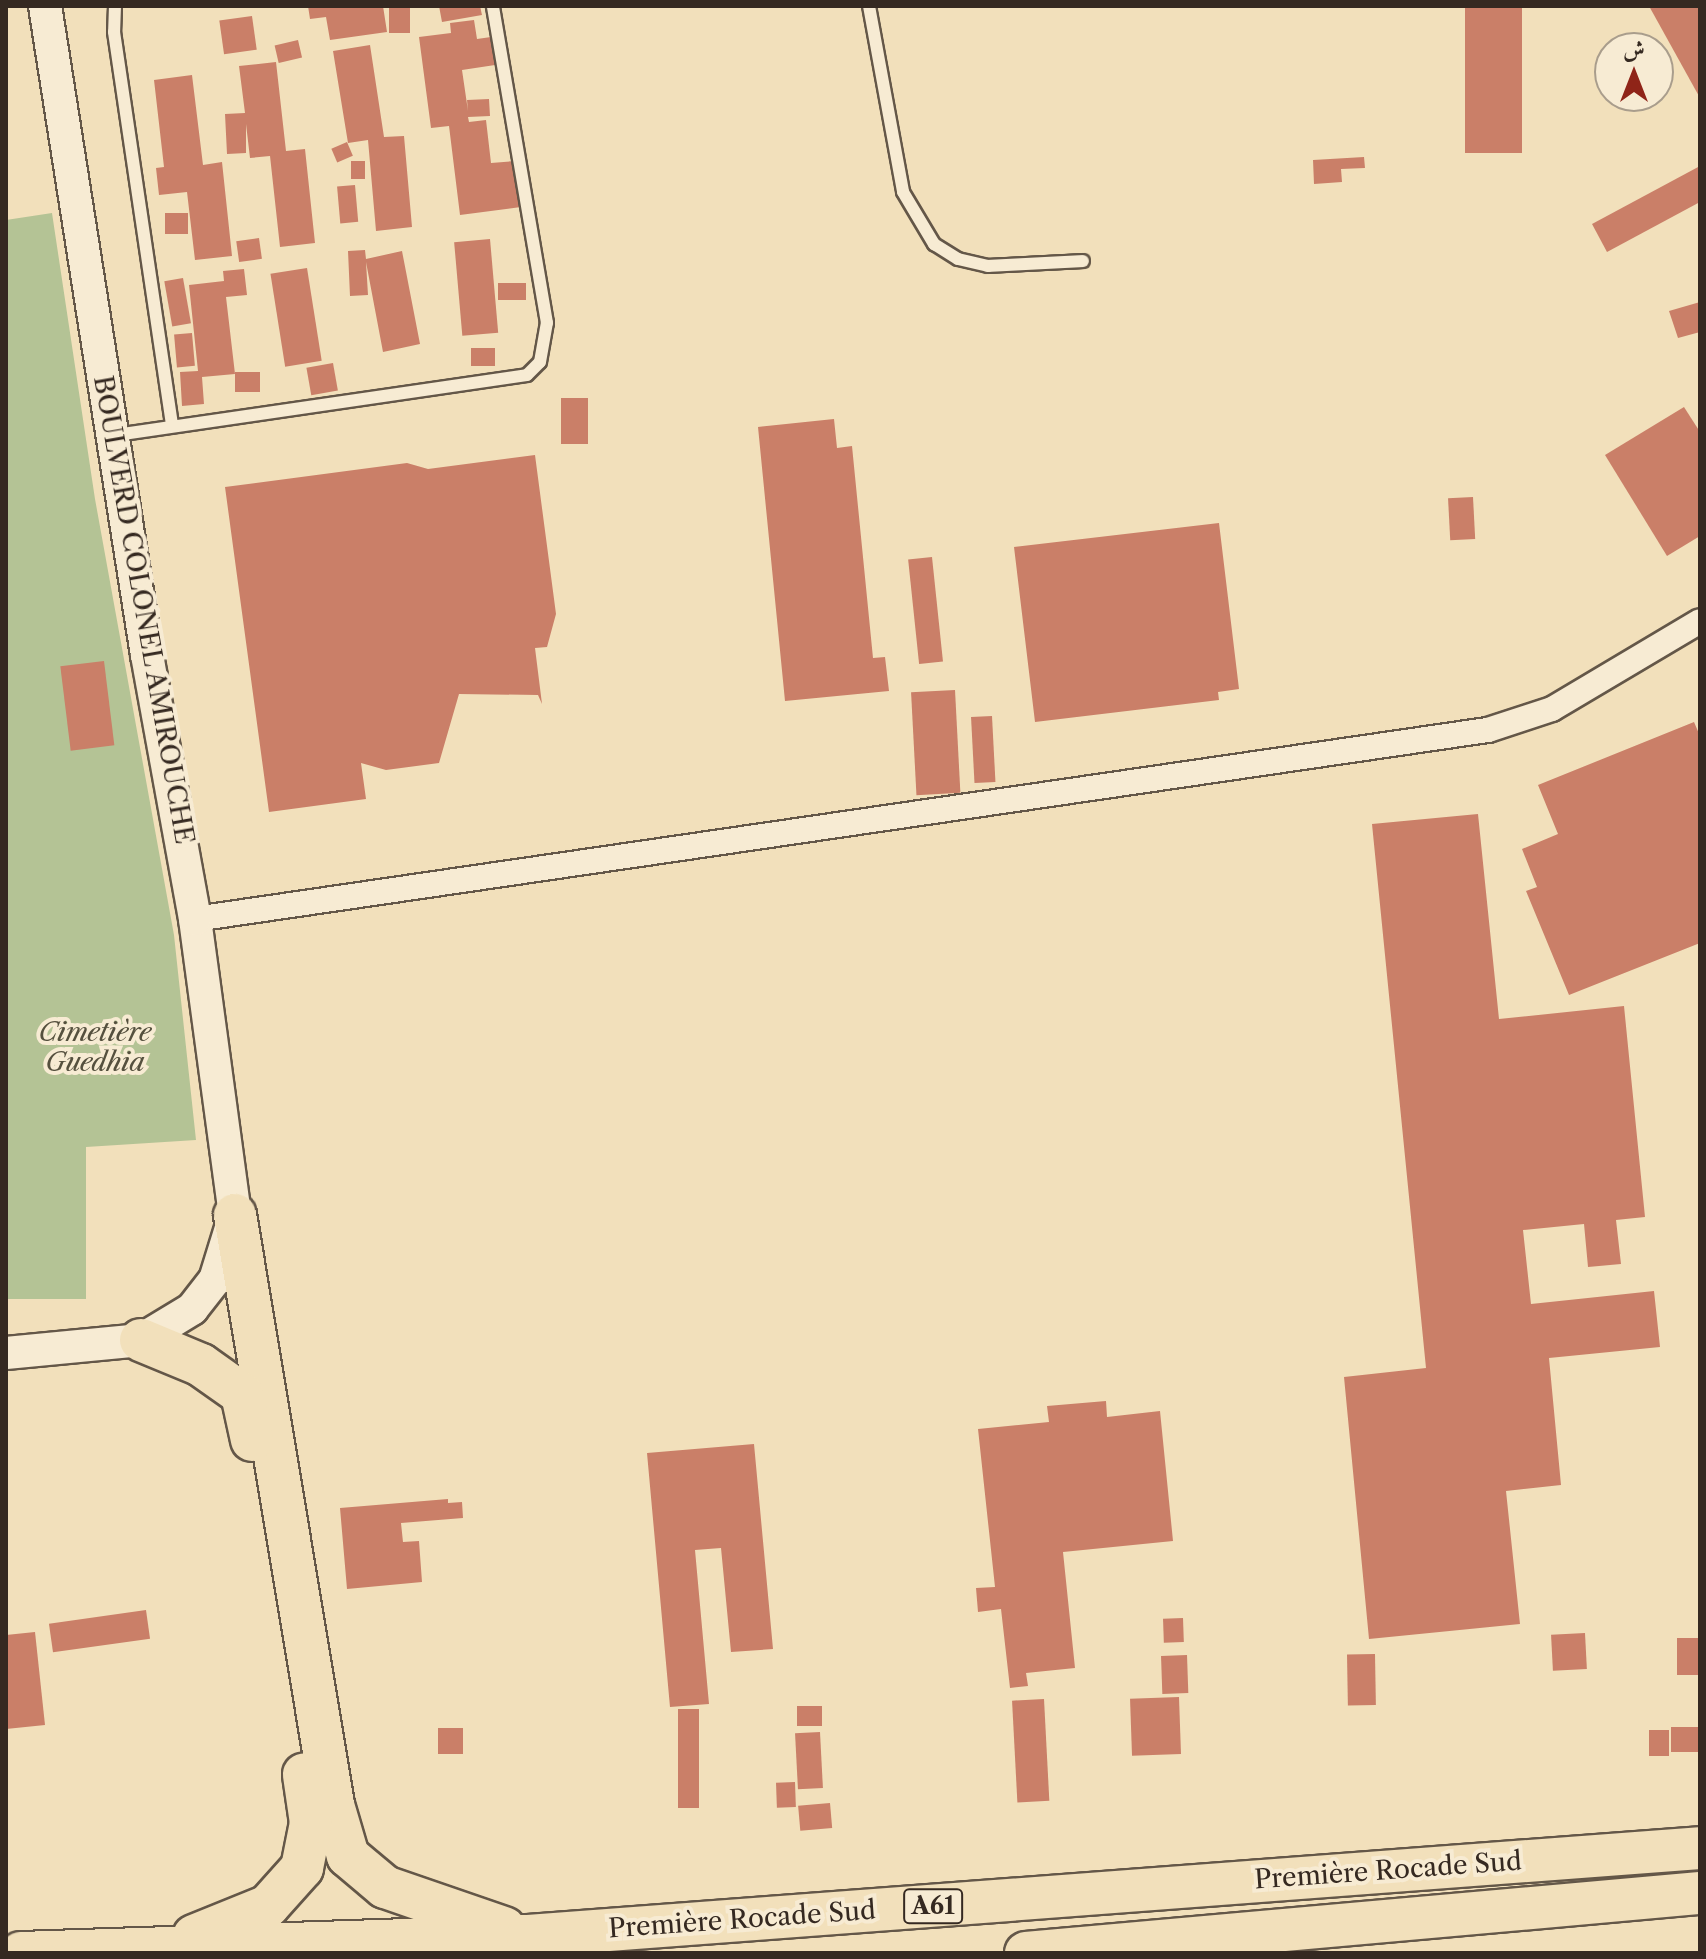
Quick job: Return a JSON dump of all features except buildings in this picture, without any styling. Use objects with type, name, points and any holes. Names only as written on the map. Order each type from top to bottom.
[{"type":"highway","points":[[235,1215],[333,1805],[348,1856],[385,1887],[528,1936]]},
{"type":"highway","points":[[141,1340],[201,1365],[242,1394],[257,1461],[311,1823],[302,1868],[268,1906],[165,1947]]},
{"type":"highway","name":"Première Rocade Sud","points":[[21,1953],[528,1936],[1700,1848]]},
{"type":"highway","name":"Première Rocade Sud","points":[[1026,1953],[1700,1893]]},
{"type":"main road","name":"BOULVERD COLONEL AMIROUCHE","points":[[45,6],[113,436],[195,919],[235,1215]]},
{"type":"main road","points":[[6,1353],[141,1340],[200,1299],[215,1280],[235,1215]]},
{"type":"street","points":[[195,919],[1488,730],[1552,709],[1700,621]]},
{"type":"lane","points":[[115,6],[114,32],[172,426]]},
{"type":"lane","points":[[113,436],[527,375],[540,362],[547,323],[493,6]]},
{"type":"lane","points":[[869,6],[903,192],[934,244],[958,259],[988,266],[1083,261]]},
{"type":"green space","name":"Cimetière Guedhia","points":[[52,213],[95,499],[174,935],[196,1140],[86,1147],[86,1299],[6,1299],[6,220]]}]
